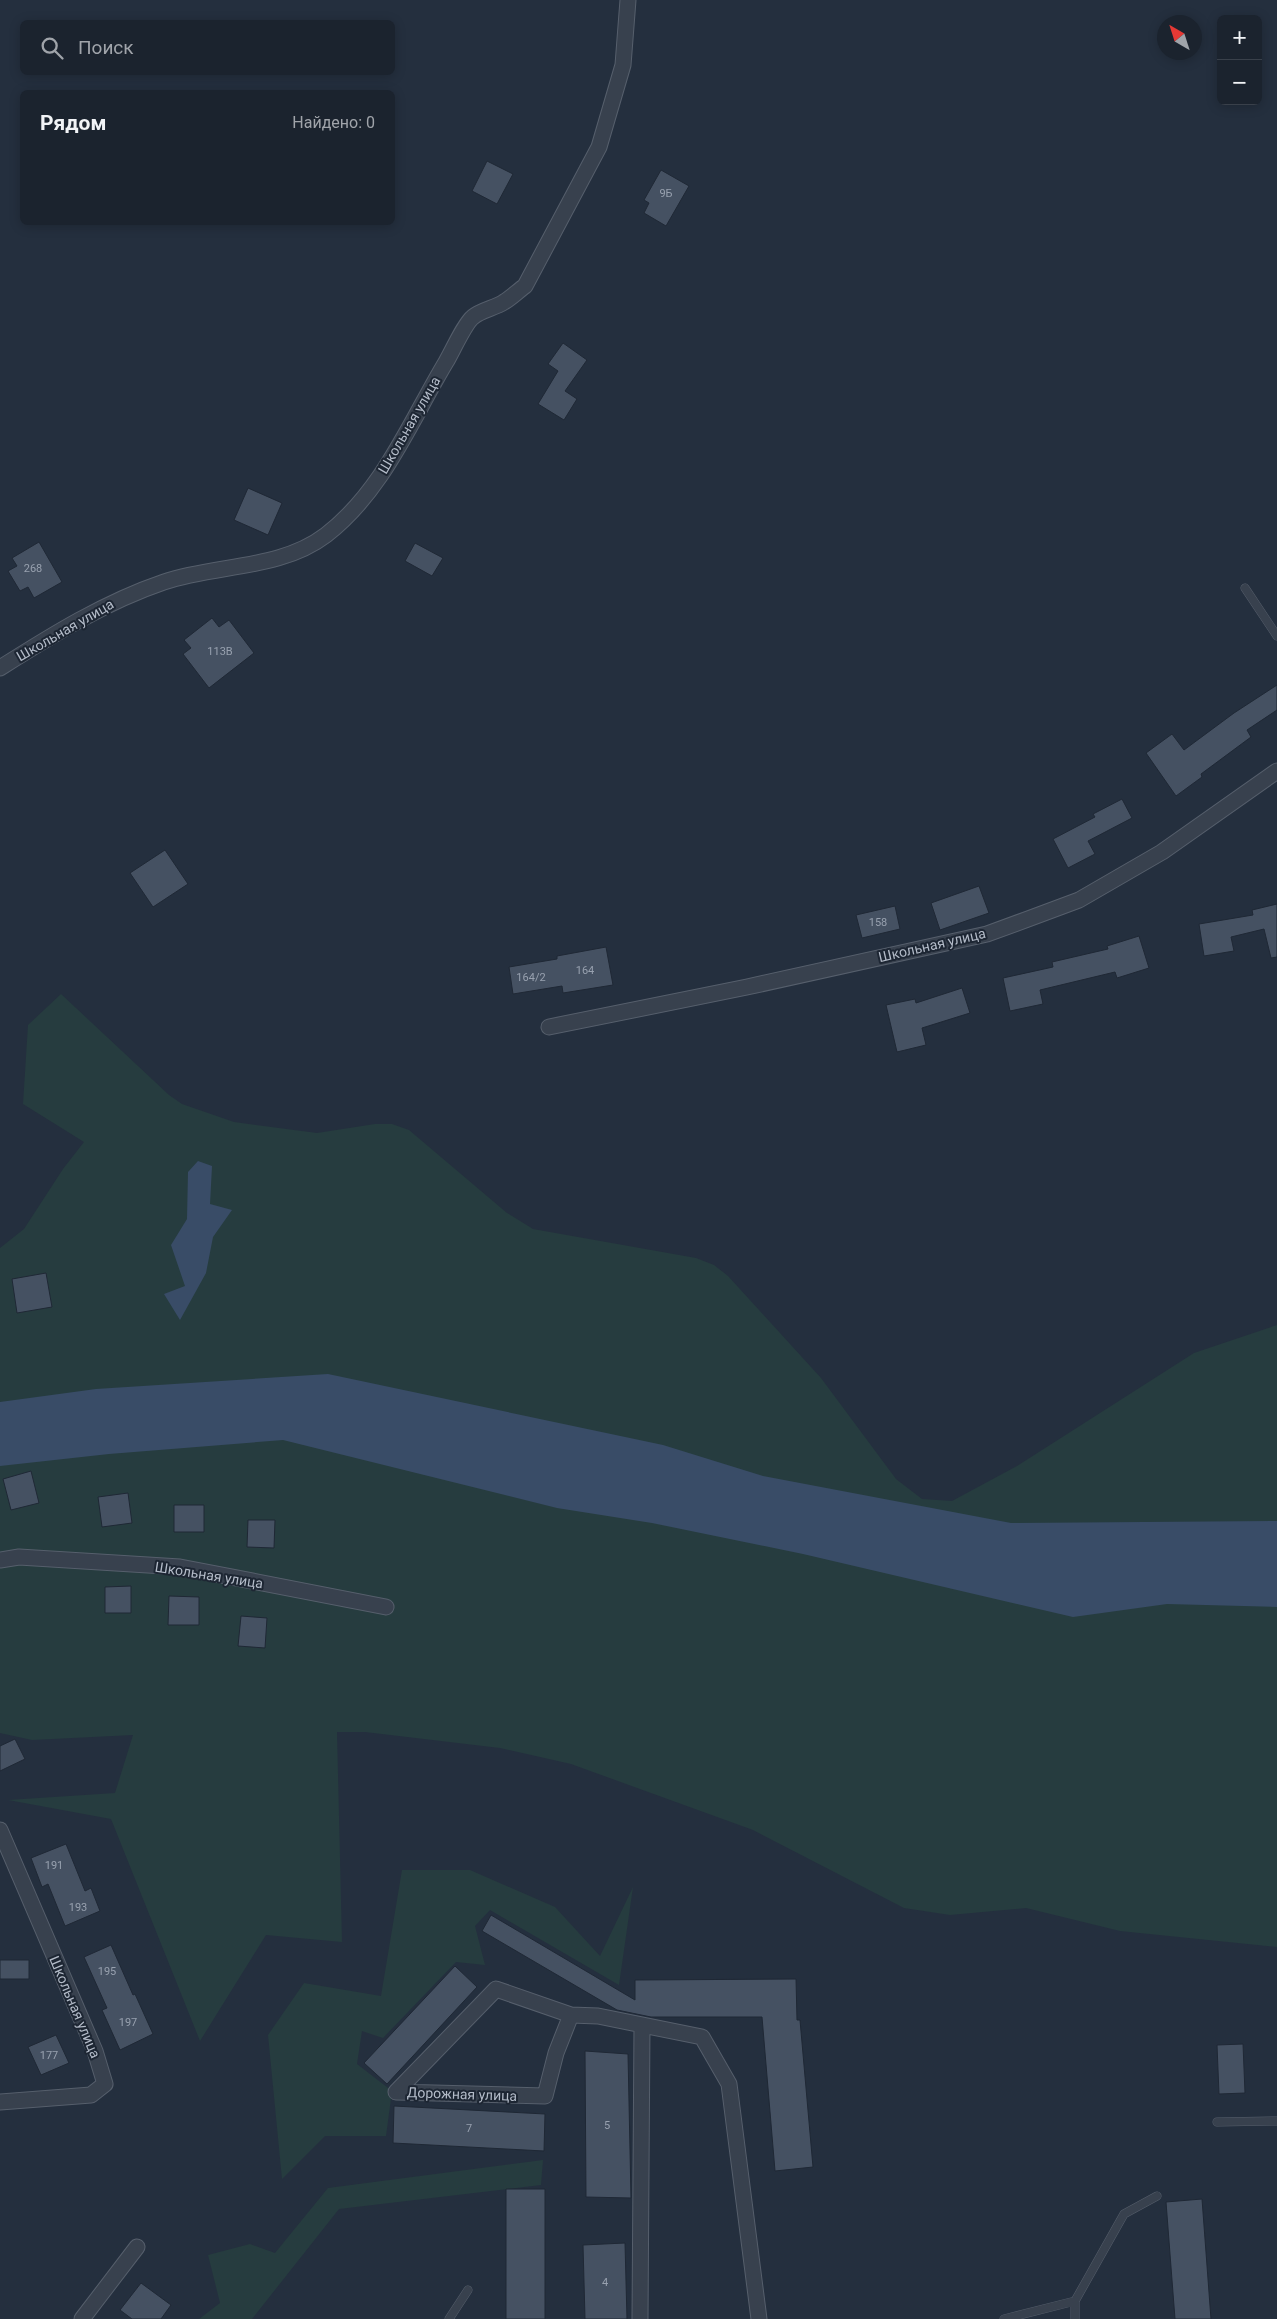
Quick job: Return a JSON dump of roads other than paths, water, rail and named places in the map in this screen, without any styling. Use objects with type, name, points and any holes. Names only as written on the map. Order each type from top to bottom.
[{"type":"street","name":"Школьная улица","points":[[0,668],[68,626],[120,599],[165,582],[258,563],[300,551],[324,536],[347,518],[388,465],[433,383],[473,317],[505,302],[525,286],[599,147],[623,65],[628,0]]},
{"type":"street","name":"Школьная улица","points":[[550,1027],[987,934],[1079,900],[1162,852],[1277,771]]},
{"type":"street","name":"Школьная улица","points":[[0,1560],[19,1557],[180,1567],[386,1607]]},
{"type":"street","name":"Школьная улица","points":[[0,1830],[95,2051],[105,2084],[91,2096],[0,2102]]},
{"type":"street","name":"Дорожная улица","points":[[570,2015],[556,2053],[545,2096],[396,2092],[496,1989],[570,2015],[598,2016],[702,2036],[729,2084],[760,2319]]},
{"type":"street","points":[[640,2319],[642,2024]]},
{"type":"street","points":[[82,2319],[137,2247]]},
{"type":"lane","points":[[1245,588],[1277,636]]},
{"type":"lane","points":[[1217,2122],[1277,2121]]},
{"type":"lane","points":[[1075,2319],[1075,2301],[1124,2214],[1157,2196]]},
{"type":"lane","points":[[449,2319],[468,2290]]},
{"type":"lane","points":[[1004,2319],[1075,2301]]},
{"type":"water","points":[[198,1161],[212,1166],[210,1204],[232,1210],[213,1237],[206,1273],[180,1320],[164,1294],[185,1286],[171,1245],[187,1219],[188,1172]]},
{"type":"water","points":[[328,1374],[663,1445],[763,1476],[1011,1523],[1277,1521],[1277,1607],[1167,1604],[1073,1617],[803,1554],[652,1523],[557,1508],[283,1440],[109,1454],[0,1466],[0,1402],[96,1389]]}]
